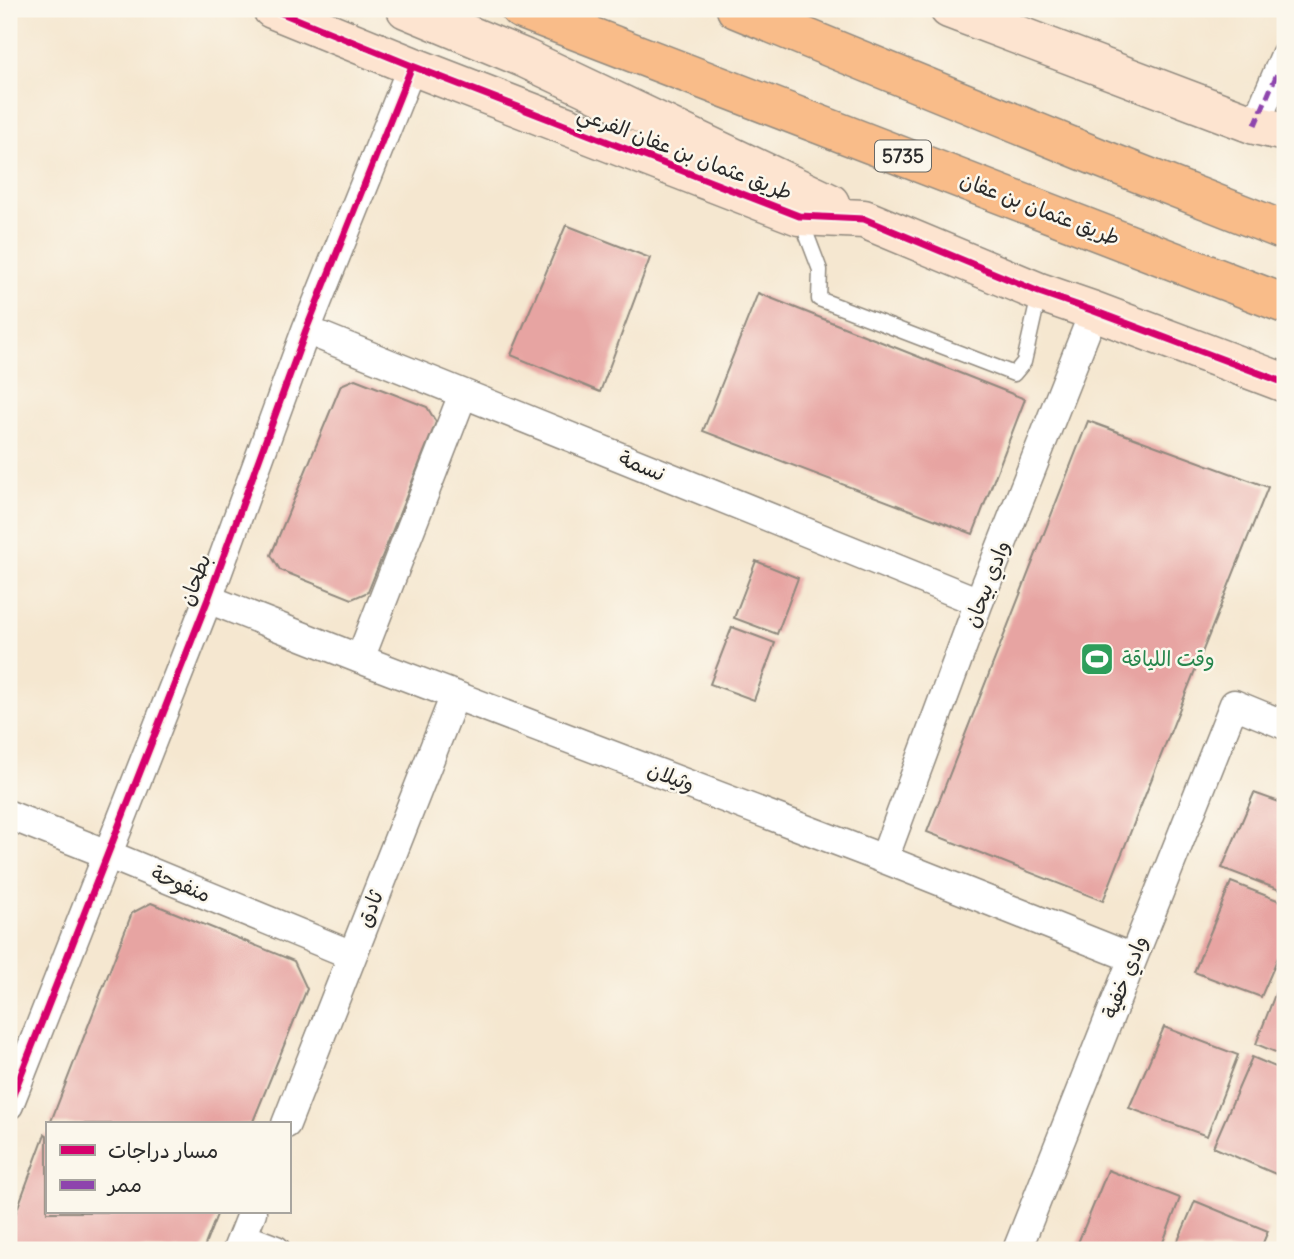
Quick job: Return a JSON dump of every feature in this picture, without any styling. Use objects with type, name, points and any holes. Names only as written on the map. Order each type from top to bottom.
[{"type":"main road","name":"طريق عثمان بن عفان","points":[[520,9],[1285,304]]},
{"type":"main road","points":[[736,9],[1285,231]]},
{"type":"street","name":"طريق عثمان بن عفان الفرعي","points":[[272,9],[799,216],[864,219],[1040,292],[1285,383]]},
{"type":"street","points":[[405,9],[524,58],[864,219]]},
{"type":"street","points":[[949,9],[1270,128],[1285,55]]},
{"type":"street","name":"بطحان","points":[[9,1105],[208,598],[306,330],[412,66]]},
{"type":"street","name":"وادي بيحان","points":[[884,859],[979,602],[1094,311]]},
{"type":"street","name":"نسمة","points":[[306,330],[979,602]]},
{"type":"street","points":[[360,659],[463,394]]},
{"type":"street","name":"وثيلان","points":[[208,598],[1133,958]]},
{"type":"street","name":"ثادق","points":[[287,1122],[455,695]]},
{"type":"street","name":"وادي خفية","points":[[1017,1250],[1234,704],[1285,724]]},
{"type":"street","name":"منفوحة","points":[[9,815],[352,956]]},
{"type":"street","points":[[244,1233],[276,1250]]},
{"type":"lane","points":[[799,216],[820,270],[819,299],[1014,374],[1024,362],[1040,292]]},
{"type":"building","points":[[566,225],[650,258],[600,392],[511,355]]},
{"type":"building","points":[[758,293],[1025,399],[973,534],[703,431]]},
{"type":"building","points":[[355,379],[427,407],[436,422],[368,592],[352,599],[280,570],[271,555],[341,385]]},
{"type":"building","name":"وقت اللياقة","points":[[1088,421],[1268,487],[1103,901],[927,832]]},
{"type":"building","points":[[756,561],[798,578],[777,634],[734,618]]},
{"type":"building","points":[[732,627],[775,643],[754,700],[710,684]]},
{"type":"building","points":[[1254,793],[1285,804],[1285,892],[1222,868]]},
{"type":"building","points":[[1231,882],[1285,903],[1285,941],[1261,997],[1194,972]]},
{"type":"building","points":[[151,903],[294,961],[307,989],[253,1122],[51,1122],[132,913]]},
{"type":"building","points":[[1279,984],[1285,987],[1285,1056],[1256,1044]]},
{"type":"building","points":[[1164,1027],[1238,1055],[1207,1136],[1129,1108]]},
{"type":"building","points":[[1252,1057],[1285,1071],[1285,1178],[1213,1147]]},
{"type":"building","points":[[45,1134],[46,1214],[217,1214],[203,1250],[9,1250],[9,1231]]},
{"type":"building","points":[[1108,1170],[1180,1198],[1160,1250],[1075,1250]]},
{"type":"building","points":[[1195,1201],[1268,1231],[1260,1250],[1174,1250]]},
{"type":"marked path","points":[[1255,125],[1285,55]]},
{"type":"cycle path","points":[[272,9],[799,216],[864,219],[1039,292],[1285,383]]},
{"type":"cycle path","points":[[9,1105],[208,599],[306,330],[412,66]]},
{"type":"place","name":"وقت اللياقة","points":[[1097,659]]}]
